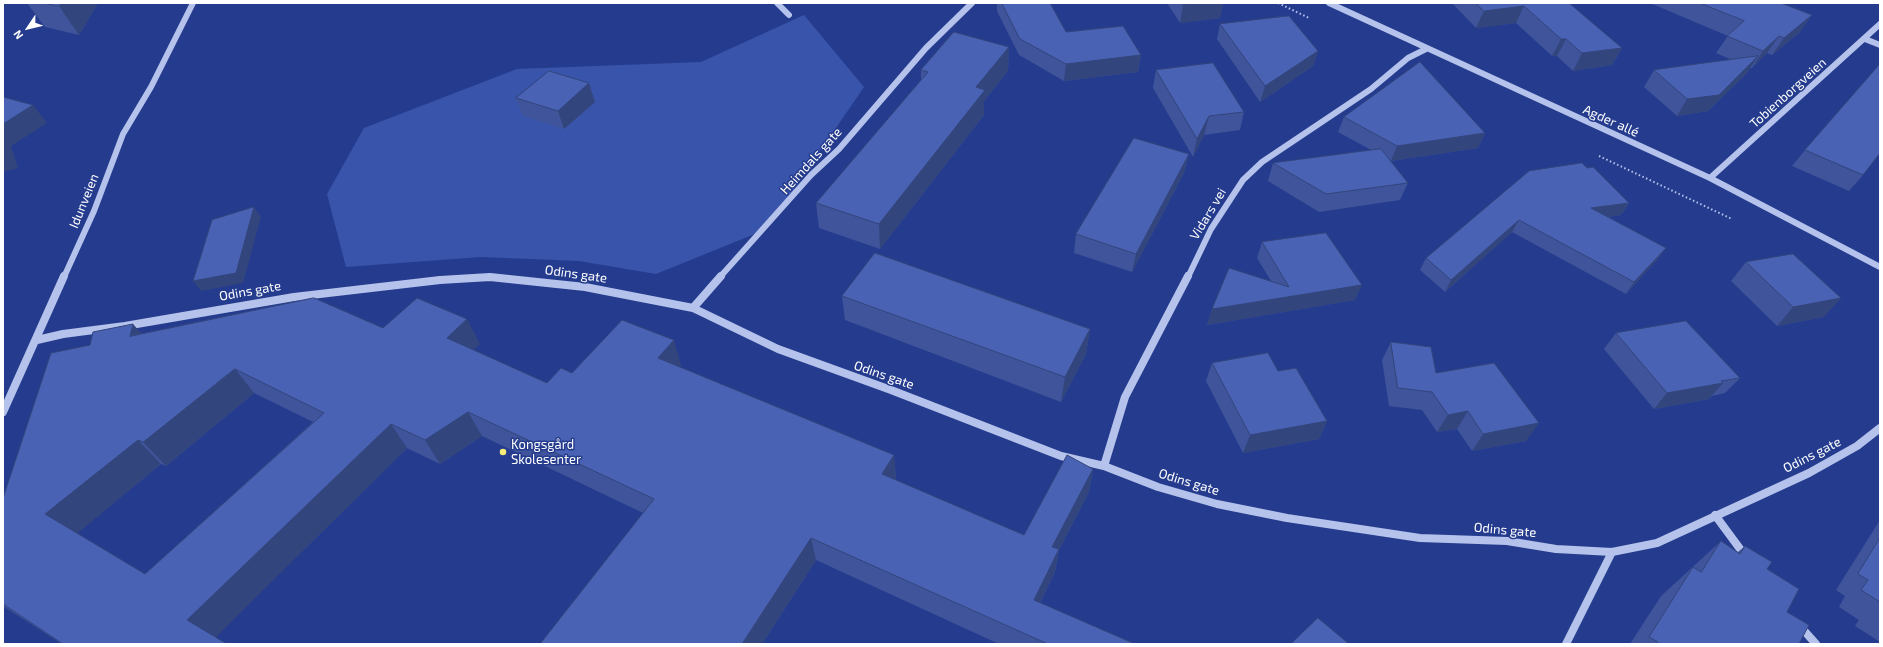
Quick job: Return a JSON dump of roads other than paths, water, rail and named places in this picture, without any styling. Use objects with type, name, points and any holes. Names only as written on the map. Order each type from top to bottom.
[{"type":"street","name":"Idunveien","points":[[3,412],[37,340],[94,210],[124,134],[137,108],[151,87],[193,3]]},
{"type":"street","points":[[777,3],[789,15]]},
{"type":"street","name":"Heimdals gate","points":[[693,308],[811,175],[839,149],[888,90],[972,3]]},
{"type":"street","name":"Agder allé","points":[[1329,3],[1426,49],[1710,178],[1880,267]]},
{"type":"street","name":"Tobienborgveien","points":[[1710,178],[1880,24]]},
{"type":"street","points":[[1865,39],[1880,45]]},
{"type":"street","name":"Vidars vei","points":[[1104,466],[1125,397],[1181,292],[1211,229],[1243,180],[1262,162],[1371,89],[1408,58],[1426,49]]},
{"type":"street","name":"Odins gate","points":[[37,340],[63,334],[125,326],[344,290],[440,280],[490,277],[586,287],[693,308],[778,349],[832,370],[891,390],[1061,456],[1104,466],[1158,487],[1217,504],[1287,518],[1420,538],[1507,541],[1556,549],[1612,552],[1657,543],[1809,473],[1857,446],[1878,432]]},
{"type":"street","points":[[1715,515],[1752,564]]},
{"type":"street","points":[[1566,644],[1612,552]]},
{"type":"street","points":[[1793,618],[1816,644]]},
{"type":"place","name":"Kongsgård Skolesenter","points":[[503,452]]}]
